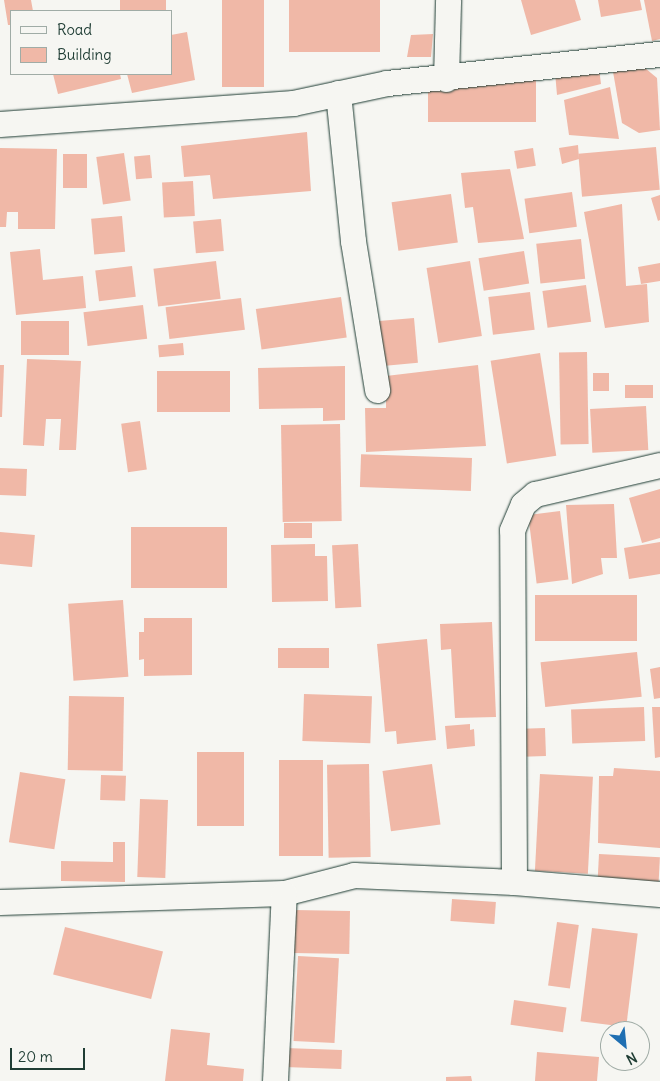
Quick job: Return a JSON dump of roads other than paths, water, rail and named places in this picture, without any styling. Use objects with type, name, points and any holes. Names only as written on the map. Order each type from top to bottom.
[{"type":"street","points":[[446,78],[448,0]]},
{"type":"street","points":[[0,124],[293,103],[387,83],[660,54]]},
{"type":"street","points":[[338,94],[353,241],[377,390]]},
{"type":"street","points":[[514,882],[512,530],[523,504],[535,494],[660,465]]},
{"type":"street","points":[[0,902],[284,893],[354,875],[514,882],[660,894]]},
{"type":"street","points":[[275,1081],[284,893]]}]
